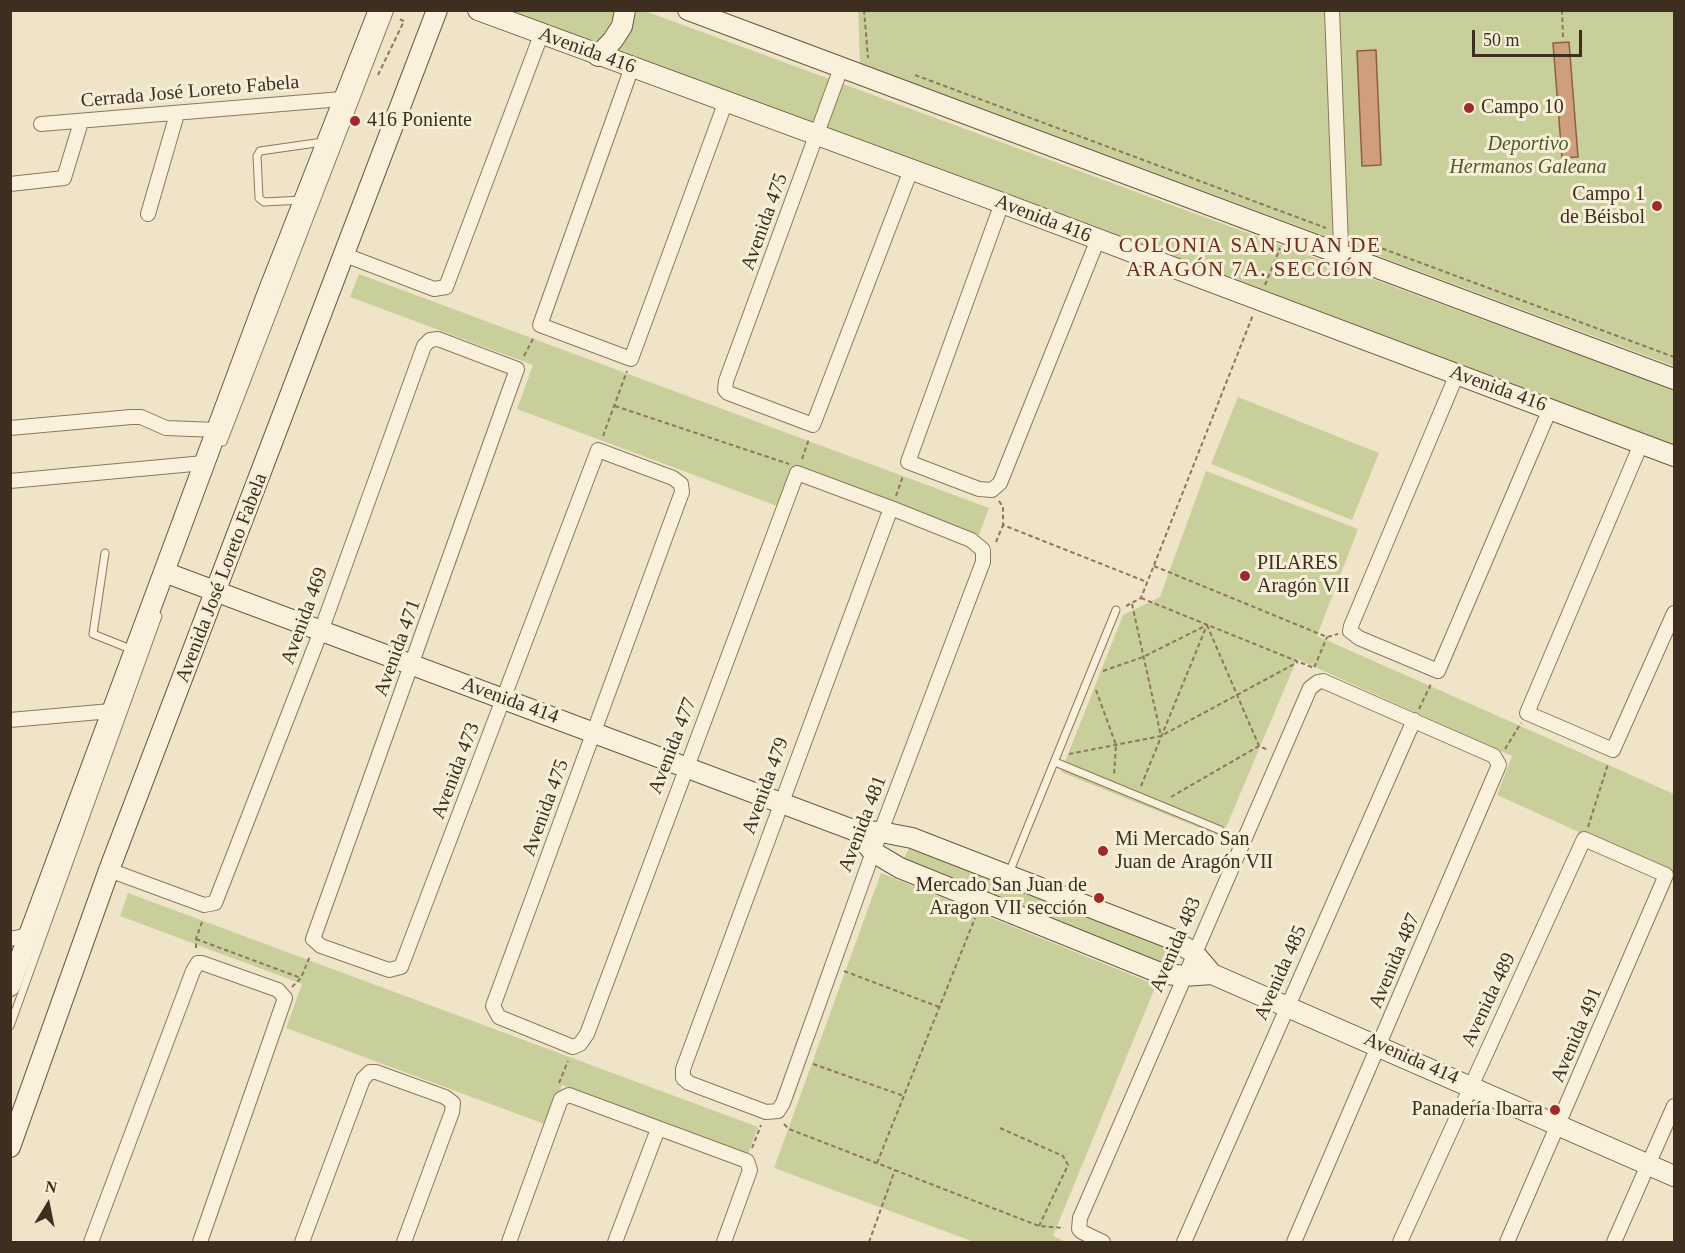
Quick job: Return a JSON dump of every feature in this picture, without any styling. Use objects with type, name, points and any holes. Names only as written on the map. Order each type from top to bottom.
[{"type":"street","points":[[10,986],[19,937],[111,711],[325,142],[378,10]]},
{"type":"street","name":"Avenida José Loreto Fabela","points":[[10,1147],[109,870],[218,592],[437,10]]},
{"type":"street","name":"Avenida 416","points":[[478,10],[1002,203],[1674,456]]},
{"type":"street","points":[[598,56],[622,26],[625,10]]},
{"type":"street","points":[[688,10],[1674,379]]},
{"type":"street","points":[[1332,10],[1341,239]]},
{"type":"street","points":[[345,255],[434,289],[442,289],[448,284],[541,35]]},
{"type":"street","points":[[632,67],[540,325],[631,359],[726,101]]},
{"type":"street","name":"Avenida 475","points":[[813,425],[731,395],[725,390],[841,68]]},
{"type":"street","name":"Cerrada José Loreto Fabela","points":[[41,124],[342,99]]},
{"type":"street","points":[[148,214],[177,114]]},
{"type":"street","points":[[10,184],[64,178],[81,122]]},
{"type":"street","points":[[813,425],[911,170]]},
{"type":"street","points":[[1002,203],[908,462],[979,489],[992,490],[1000,483],[1098,239]]},
{"type":"street","name":"Avenida 469","points":[[210,905],[217,900],[321,631],[424,346],[430,340],[438,339],[517,369]]},
{"type":"street","name":"Avenida 471","points":[[315,941],[315,929],[413,664],[517,369]]},
{"type":"street","points":[[1457,374],[1352,621],[1350,631],[1359,638],[1438,671],[1550,409]]},
{"type":"street","points":[[10,428],[141,417],[166,428],[217,430]]},
{"type":"street","points":[[1641,444],[1527,713],[1613,750],[1674,613]]},
{"type":"street","name":"Avenida 475","points":[[573,1047],[499,1017],[493,1011],[682,492],[681,484],[673,478],[598,450]]},
{"type":"street","name":"Avenida 473","points":[[315,941],[389,970],[398,970],[403,964],[598,450]]},
{"type":"street","points":[[10,481],[204,463]]},
{"type":"street","name":"Avenida 477","points":[[573,1047],[580,1044],[587,1034],[797,473],[891,508]]},
{"type":"street","points":[[891,508],[971,540],[983,550]]},
{"type":"street","name":"Avenida 479","points":[[772,1111],[689,1083],[683,1078],[683,1070],[891,508]]},
{"type":"street","name":"Avenida 481","points":[[772,1111],[799,1059],[873,852],[983,562],[983,550]]},
{"type":"street","name":"Avenida 414","points":[[164,572],[856,831],[881,832],[912,838],[1172,939],[1194,953],[1212,974],[1380,1045],[1674,1176]]},
{"type":"street","name":"Avenida 483","points":[[1079,1229],[1080,1218],[1310,688],[1317,682],[1328,682],[1414,720]]},
{"type":"street","points":[[10,720],[111,711]]},
{"type":"street","points":[[1414,720],[1498,760]]},
{"type":"street","name":"Avenida 485","points":[[1184,1242],[1414,720]]},
{"type":"street","name":"Avenida 487","points":[[1294,1242],[1498,770],[1498,760]]},
{"type":"street","name":"Avenida 414","points":[[856,831],[873,852],[900,868],[981,902],[1160,973],[1184,976],[1212,974]]},
{"type":"street","name":"Avenida 491","points":[[1507,1242],[1666,875],[1584,839]]},
{"type":"street","name":"Avenida 489","points":[[1400,1242],[1584,839]]},
{"type":"street","points":[[109,870],[210,905]]},
{"type":"street","points":[[92,1242],[193,971],[198,963],[207,964],[278,990],[284,995],[285,1002],[200,1242]]},
{"type":"street","points":[[302,1242],[363,1079],[370,1072],[445,1097],[453,1103],[452,1112],[404,1242]]},
{"type":"street","points":[[509,1242],[561,1099],[566,1095],[748,1166],[724,1242]]},
{"type":"street","points":[[1614,1242],[1674,1106]]},
{"type":"street","points":[[615,1242],[658,1129]]},
{"type":"street","points":[[1079,1229],[1103,1242]]},
{"type":"lane","points":[[204,463],[221,447],[390,10]]},
{"type":"lane","points":[[303,200],[264,202],[259,198],[257,156],[260,151],[325,142]]},
{"type":"lane","points":[[105,553],[93,634],[134,651]]},
{"type":"lane","points":[[10,1026],[162,605],[164,572]]},
{"type":"lane","points":[[1008,876],[1116,610]]},
{"type":"lane","points":[[1056,759],[1113,786],[1220,830]]},
{"type":"path","points":[[864,10],[867,57],[878,61]]},
{"type":"path","points":[[1562,10],[1563,38]]},
{"type":"path","points":[[375,81],[404,21]]},
{"type":"path","points":[[911,74],[1341,239],[1674,357]]},
{"type":"path","points":[[1116,610],[1141,598],[1285,235]]},
{"type":"path","points":[[517,369],[540,325]]},
{"type":"path","points":[[598,450],[631,359]]},
{"type":"path","points":[[615,406],[800,467],[813,425]]},
{"type":"path","points":[[891,508],[908,462]]},
{"type":"path","points":[[983,550],[996,542],[1003,525],[1003,507],[992,490]]},
{"type":"path","points":[[1003,525],[1147,582]]},
{"type":"path","points":[[1154,566],[1327,637],[1350,631]]},
{"type":"path","points":[[1141,598],[1314,668],[1327,637]]},
{"type":"path","points":[[1132,603],[1161,736]]},
{"type":"path","points":[[1113,786],[1116,745],[1090,674],[1113,670],[1207,625]]},
{"type":"path","points":[[1207,625],[1259,746],[1281,755]]},
{"type":"path","points":[[1137,796],[1207,625]]},
{"type":"path","points":[[1056,759],[1161,736],[1298,662]]},
{"type":"path","points":[[1414,720],[1438,671]]},
{"type":"path","points":[[1498,760],[1527,713]]},
{"type":"path","points":[[1158,805],[1259,746]]},
{"type":"path","points":[[1584,839],[1613,750]]},
{"type":"path","points":[[877,1163],[981,902]]},
{"type":"path","points":[[198,963],[196,939],[210,905]]},
{"type":"path","points":[[196,939],[301,978]]},
{"type":"path","points":[[284,995],[301,978],[315,941]]},
{"type":"path","points":[[832,966],[939,1007]]},
{"type":"path","points":[[566,1095],[558,1087],[573,1047]]},
{"type":"path","points":[[799,1059],[904,1096]]},
{"type":"path","points":[[748,1166],[772,1111]]},
{"type":"path","points":[[1000,1128],[1063,1156],[1068,1165],[1039,1226]]},
{"type":"path","points":[[789,1129],[1039,1226],[1079,1229]]},
{"type":"path","points":[[869,1242],[895,1170]]},
{"type":"green space","points":[[496,11],[645,11],[1674,390],[1674,448]]},
{"type":"green space","name":"Deportivo Hermanos Galeana","points":[[858,11],[1674,11],[1674,366],[860,63]]},
{"type":"green space","points":[[359,274],[989,508],[979,535],[793,466],[777,506],[517,409],[533,365],[350,297]]},
{"type":"green space","points":[[1238,397],[1379,453],[1352,520],[1211,464]]},
{"type":"green space","points":[[1206,471],[1358,529],[1317,636],[1674,794],[1674,875],[1497,795],[1512,756],[1297,659],[1222,837],[1061,772],[1123,615],[1160,597]]},
{"type":"green space","points":[[913,839],[1169,948],[1159,971],[901,865]]},
{"type":"green space","points":[[881,873],[1156,985],[1053,1236],[1066,1242],[974,1242],[774,1168]]},
{"type":"green space","points":[[128,893],[758,1127],[748,1154],[562,1085],[547,1125],[286,1028],[302,984],[120,916]]},
{"type":"building","points":[[1569,42],[1578,157],[1562,158],[1553,43]]},
{"type":"building","points":[[1376,50],[1381,165],[1362,166],[1357,51]]},
{"type":"place","name":"Campo 10","points":[[1469,108]]},
{"type":"place","name":"416 Poniente","points":[[355,121]]},
{"type":"place","name":"Campo 1 de Béisbol","points":[[1657,206]]},
{"type":"place","name":"PILARES Aragón VII","points":[[1245,576]]},
{"type":"place","name":"Mi Mercado San Juan de Aragón VII","points":[[1103,851]]},
{"type":"place","name":"Mercado San Juan de Aragon VII sección","points":[[1099,898]]},
{"type":"place","name":"Panadería Ibarra","points":[[1555,1110]]},
{"type":"district","name":"COLONIA SAN JUAN DE ARAGÓN 7A. SECCIÓN","points":[[1250,258]]}]
